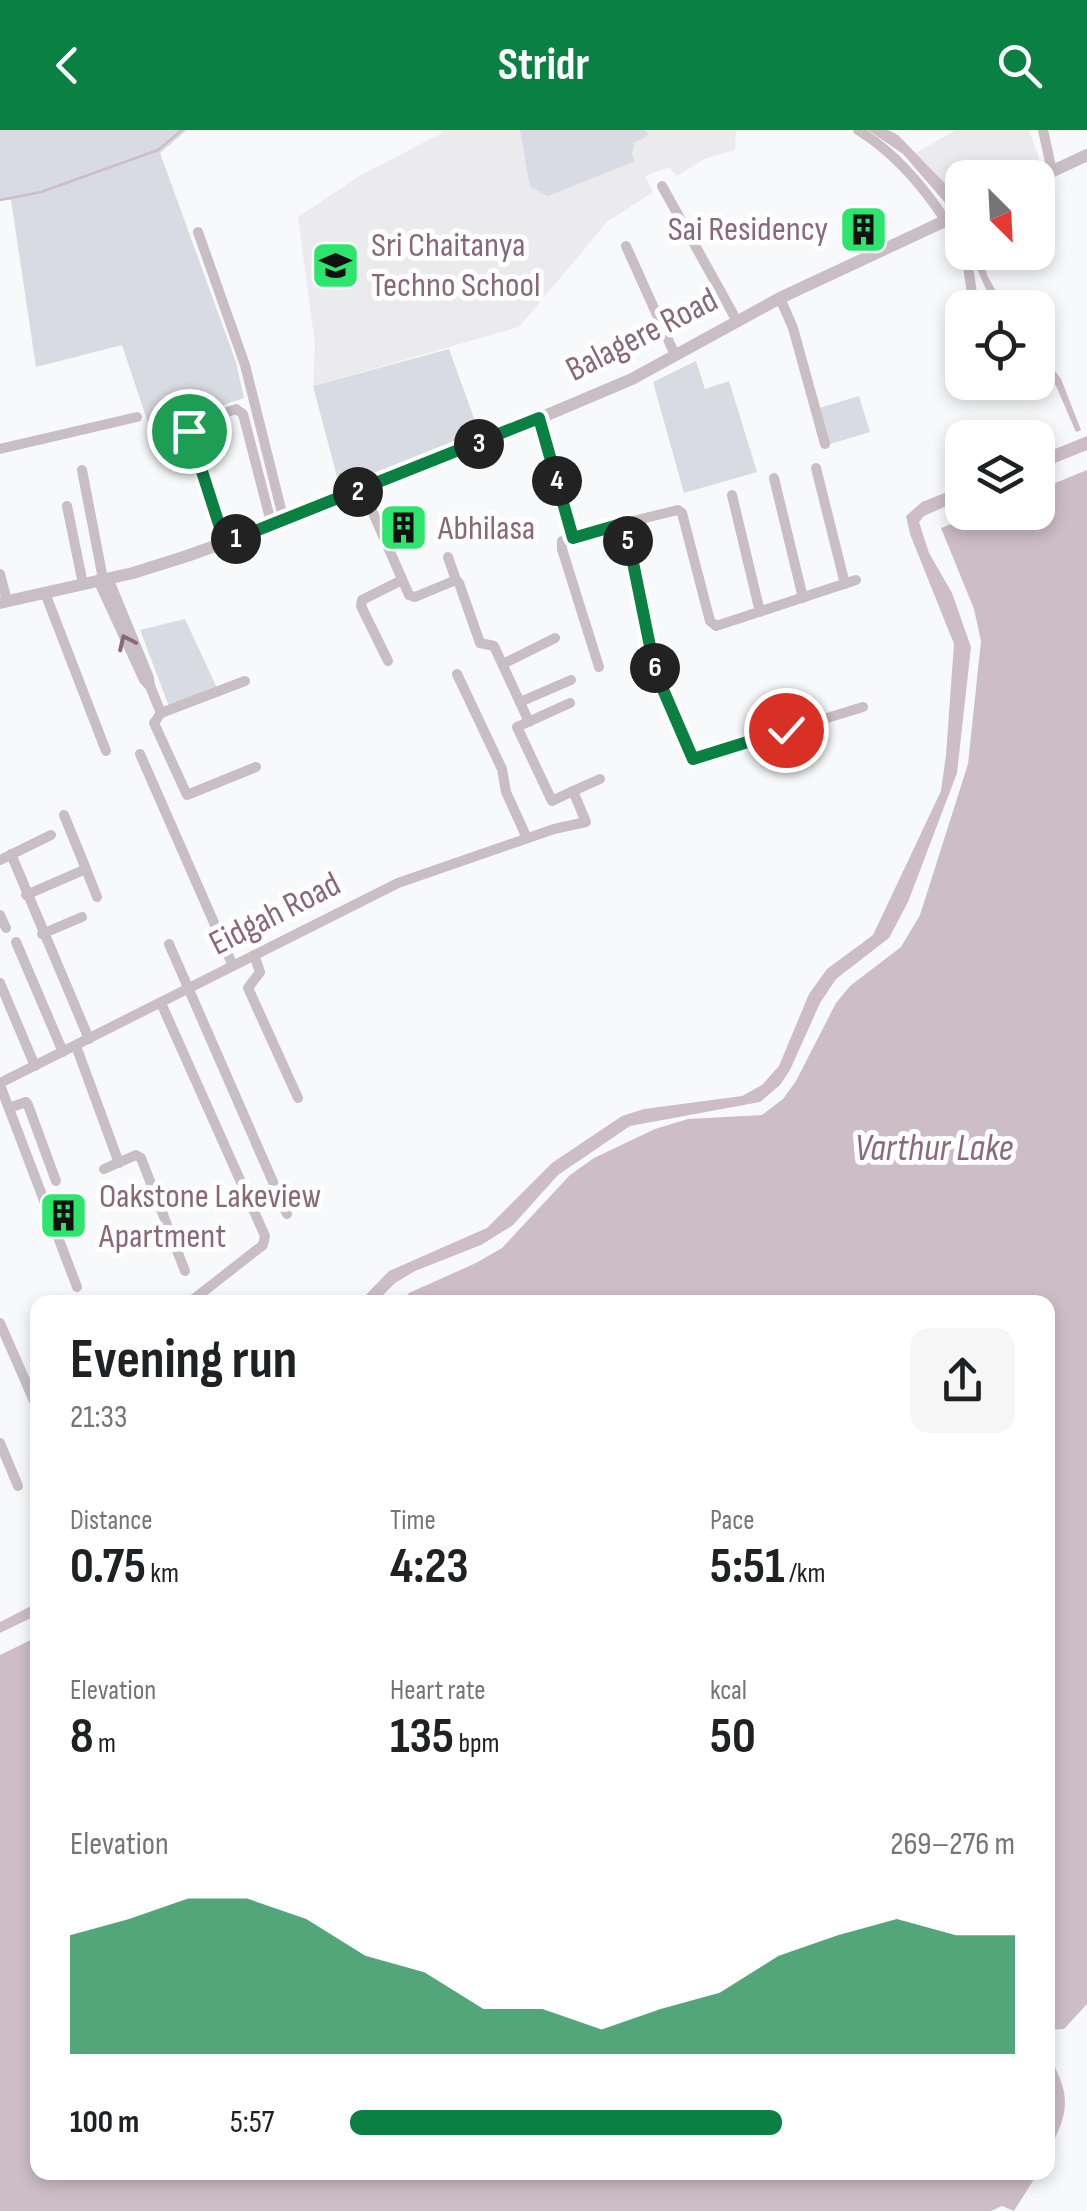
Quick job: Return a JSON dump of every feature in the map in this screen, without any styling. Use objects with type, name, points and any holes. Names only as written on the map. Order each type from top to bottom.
[{"type":"street","points":[[858,130],[874,140],[945,207]]},
{"type":"street","points":[[1042,130],[1049,160]]},
{"type":"street","points":[[1055,170],[1087,155]]},
{"type":"street","points":[[662,186],[737,320]]},
{"type":"street","name":"Balagere Road","points":[[3,602],[103,579],[225,543],[364,490],[632,379],[780,298],[945,221]]},
{"type":"street","points":[[198,232],[245,365],[278,524]]},
{"type":"street","points":[[626,246],[675,355]]},
{"type":"street","points":[[780,298],[793,328],[825,444]]},
{"type":"street","points":[[225,543],[188,435],[201,422],[236,409],[243,414],[278,524]]},
{"type":"street","points":[[0,449],[137,417]]},
{"type":"street","points":[[539,418],[573,538]]},
{"type":"street","points":[[598,667],[561,544],[678,510],[686,523],[710,622],[719,626],[850,582],[816,468]]},
{"type":"street","points":[[82,470],[103,579],[160,713]]},
{"type":"street","points":[[774,478],[803,598]]},
{"type":"street","points":[[364,490],[409,595],[415,597],[456,580]]},
{"type":"street","points":[[732,495],[760,612]]},
{"type":"street","points":[[67,506],[84,584]]},
{"type":"street","points":[[625,523],[655,671],[693,759],[863,706]]},
{"type":"street","points":[[448,557],[480,642],[494,646],[529,722]]},
{"type":"street","points":[[0,574],[3,602]]},
{"type":"street","points":[[388,661],[361,606],[362,600],[402,580]]},
{"type":"street","points":[[44,593],[106,750]]},
{"type":"street","points":[[503,664],[555,638]]},
{"type":"street","points":[[456,674],[502,770],[506,792],[527,838]]},
{"type":"street","points":[[520,702],[571,680]]},
{"type":"street","points":[[245,681],[160,713],[154,723],[185,794],[256,767]]},
{"type":"street","points":[[570,703],[518,727],[552,801],[600,779]]},
{"type":"street","points":[[140,754],[233,966]]},
{"type":"street","name":"Eidgah Road","points":[[0,1084],[398,883],[586,822],[573,792]]},
{"type":"street","points":[[64,815],[97,896]]},
{"type":"street","points":[[50,834],[5,857],[26,895],[89,1039]]},
{"type":"street","points":[[26,895],[86,869]]},
{"type":"street","points":[[0,914],[6,928]]},
{"type":"street","points":[[42,934],[82,917]]},
{"type":"street","points":[[16,942],[63,1052]]},
{"type":"street","points":[[170,944],[286,1214]]},
{"type":"street","points":[[254,956],[260,968],[248,988],[298,1098]]},
{"type":"street","points":[[0,983],[35,1066]]},
{"type":"street","points":[[161,1003],[264,1236],[262,1245],[199,1295]]},
{"type":"street","points":[[76,1046],[119,1162]]},
{"type":"street","points":[[0,1084],[77,1287]]},
{"type":"street","points":[[9,1108],[26,1102],[28,1105],[56,1181]]},
{"type":"street","points":[[104,1169],[136,1155],[141,1158],[185,1271]]},
{"type":"street","points":[[1,1327],[30,1392]]},
{"type":"street","points":[[0,1443],[18,1486]]},
{"type":"shaded area","points":[[0,130],[187,130],[160,153],[236,362],[244,398],[152,435],[122,345],[36,367],[11,200],[0,200]]},
{"type":"shaded area","points":[[441,130],[736,130],[735,150],[704,159],[677,176],[669,167],[645,176],[653,192],[607,222],[519,327],[313,386],[315,344],[298,217],[361,175],[442,133]]},
{"type":"shaded area","points":[[520,130],[645,130],[649,135],[634,143],[635,161],[548,196],[530,187]]},
{"type":"shaded area","points":[[956,130],[1029,130],[1039,160],[945,160],[945,183],[916,153]]},
{"type":"shaded area","points":[[449,349],[479,432],[340,488],[313,386]]},
{"type":"shaded area","points":[[696,361],[705,389],[729,381],[757,472],[684,493],[653,382]]},
{"type":"shaded area","points":[[859,396],[870,432],[827,445],[816,409]]},
{"type":"shaded area","points":[[185,619],[217,688],[170,709],[140,630]]},
{"type":"water","points":[[868,130],[888,130],[898,135],[945,184],[945,203],[903,154]]},
{"type":"water","points":[[977,270],[985,270],[995,290],[986,290]]},
{"type":"water","points":[[1055,371],[1081,430],[1076,432],[1056,386]]},
{"type":"water","points":[[1087,436],[1087,450],[1055,463],[1055,449]]},
{"type":"water","name":"Varthur Lake","points":[[1087,470],[1087,2004],[1064,2029],[1055,2030],[1055,1295],[407,1295],[502,1248],[570,1175],[594,1158],[655,1129],[688,1119],[762,1115],[783,1099],[796,1081],[836,1003],[850,986],[901,947],[920,915],[968,764],[981,641],[974,609],[941,528],[1055,530],[1055,483]]},
{"type":"water","points":[[945,493],[945,507],[919,522],[929,553],[952,593],[971,647],[957,773],[908,902],[889,938],[836,979],[820,1003],[790,1070],[760,1102],[630,1126],[558,1175],[513,1225],[481,1245],[415,1271],[383,1295],[366,1295],[389,1271],[487,1228],[552,1163],[622,1116],[644,1109],[742,1096],[762,1085],[779,1066],[809,994],[827,969],[873,935],[941,791],[946,755],[954,644],[906,516],[922,502]]},
{"type":"water","points":[[30,1607],[30,1618],[0,1633],[0,1622]]},
{"type":"water","points":[[30,1640],[30,2180],[1034,2180],[1014,2211],[1002,2206],[991,2211],[0,2211],[0,1655]]},
{"type":"water","points":[[1055,2069],[1064,2092],[1061,2125],[1055,2137]]},
{"type":"waterway","points":[[0,200],[41,192],[158,150],[182,130]]},
{"type":"place","name":"Sai Residency","points":[[863,229]]},
{"type":"place","name":"Sri Chaitanya Techno School","points":[[336,265]]},
{"type":"place","name":"Abhilasa","points":[[403,528]]},
{"type":"place","name":"Oakstone Lakeview Apartment","points":[[64,1216]]},
{"type":"route","points":[[189,431],[225,543],[539,418],[573,538],[625,523],[655,671],[693,759],[786,730]]}]
